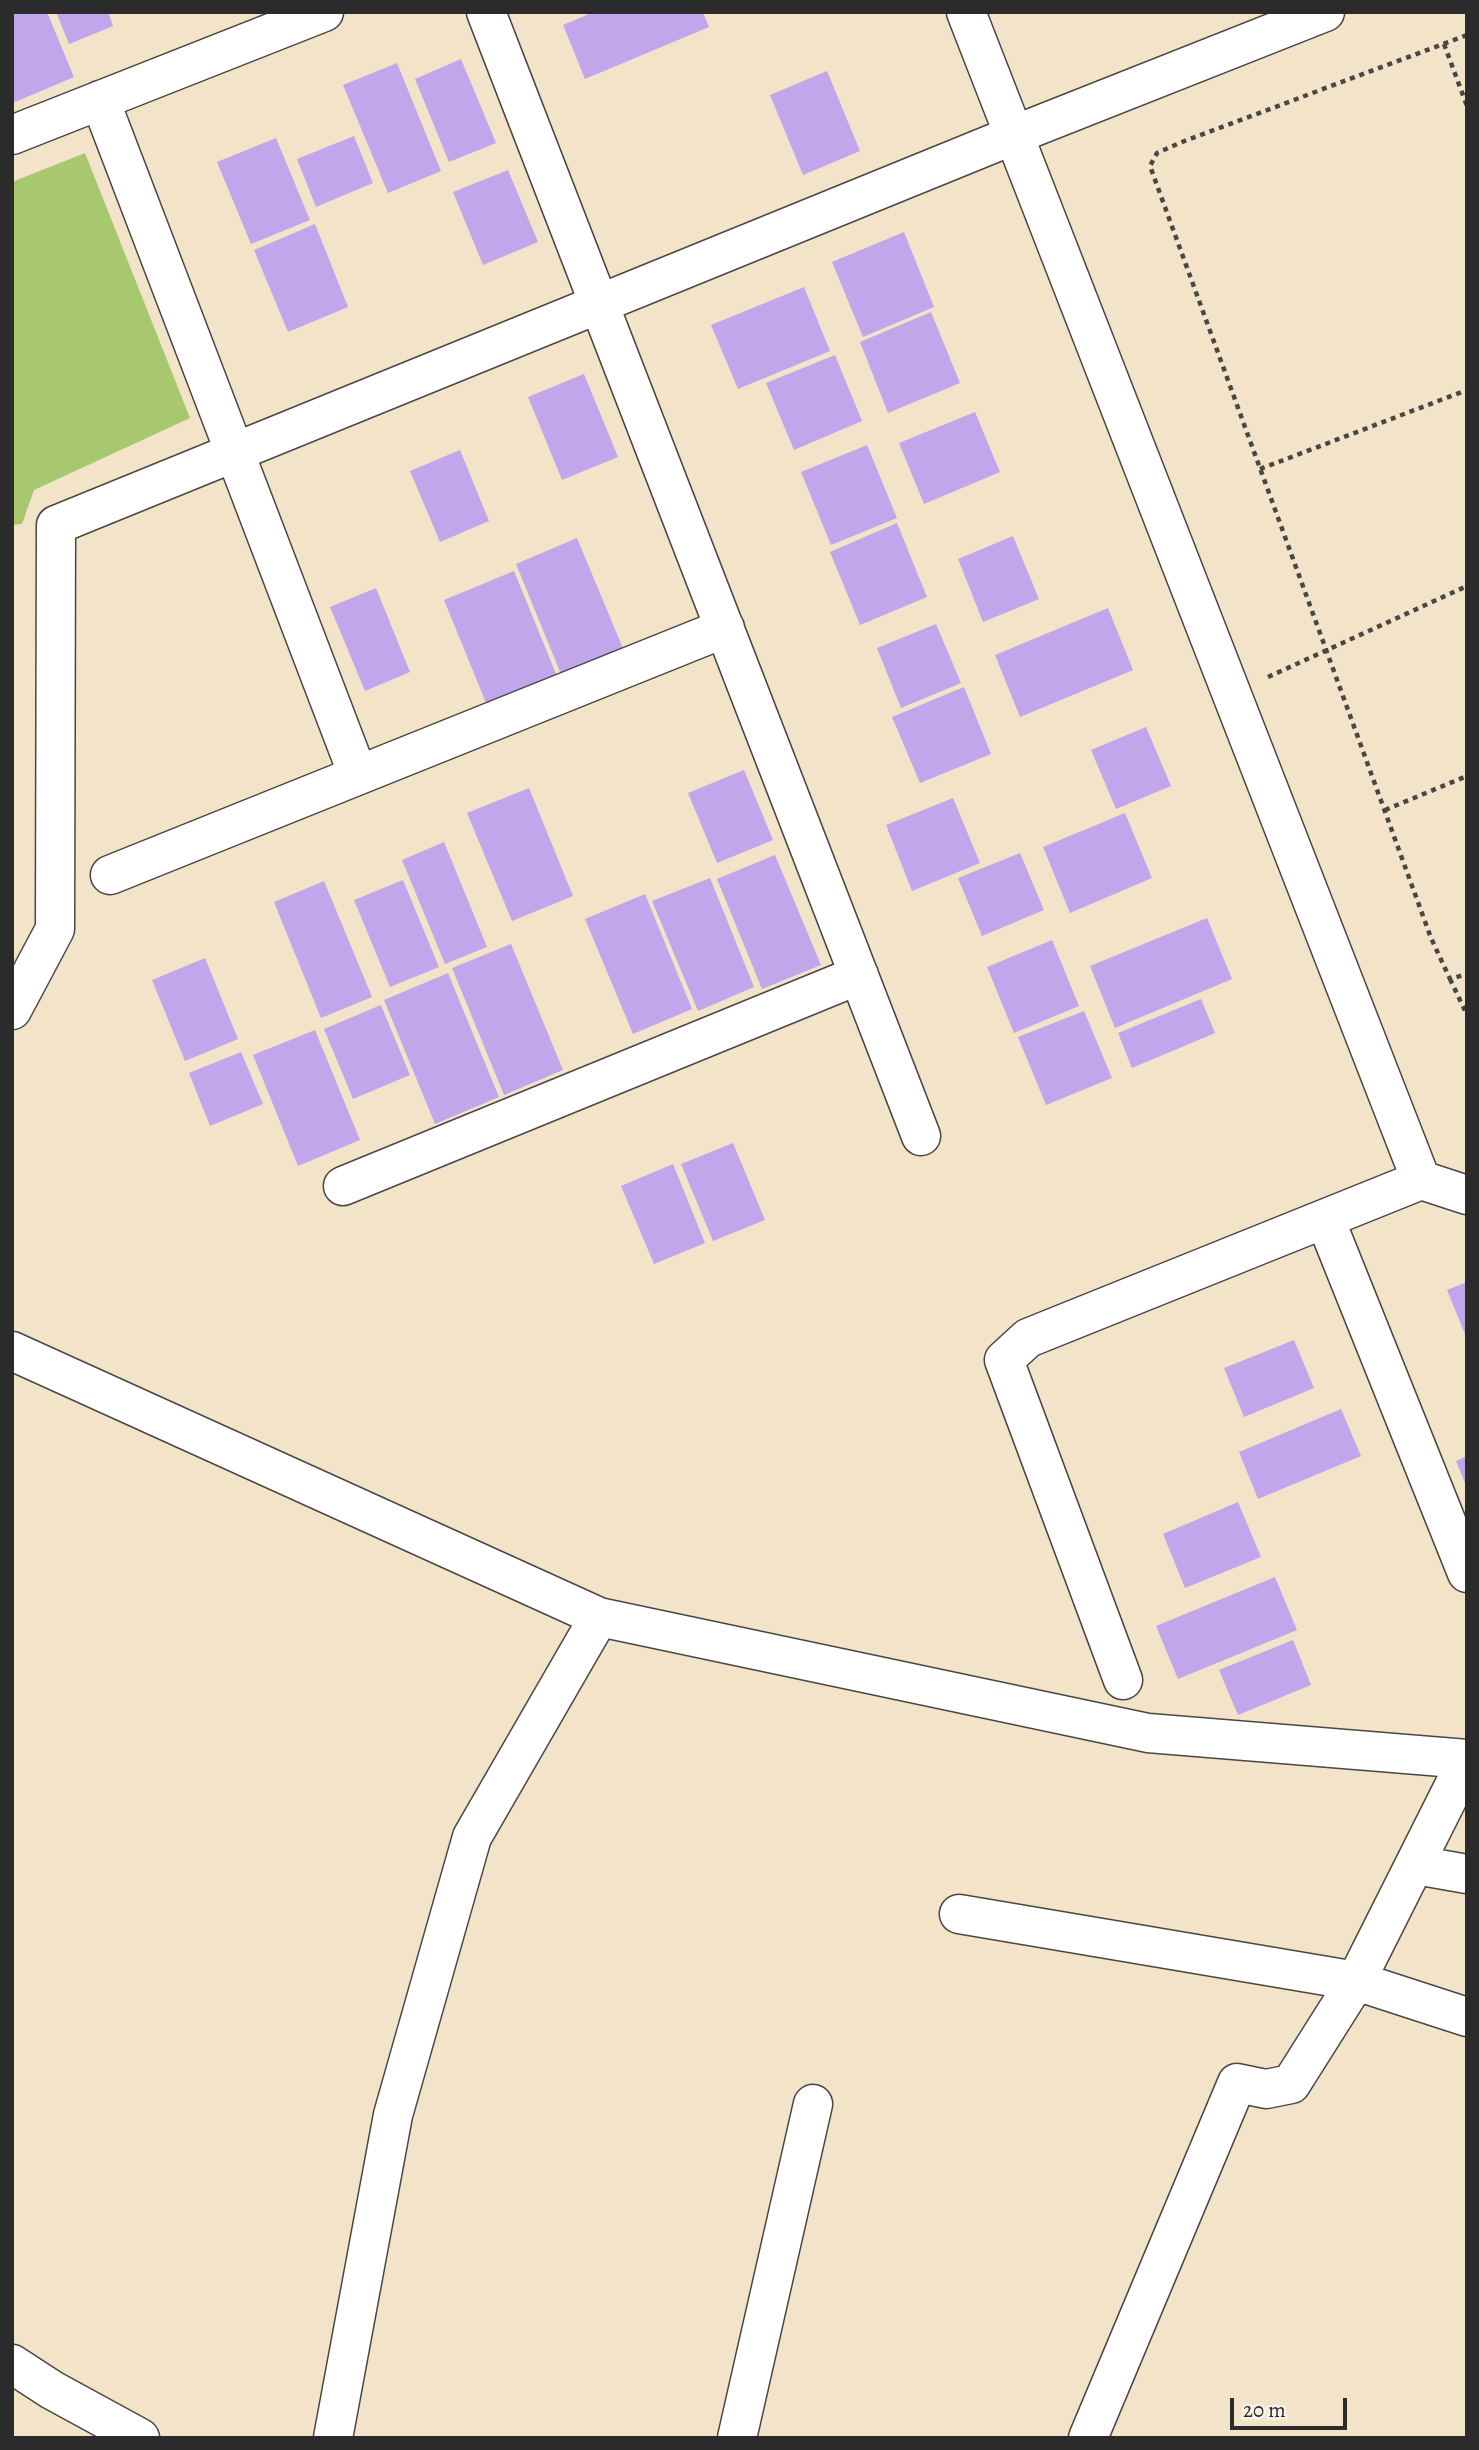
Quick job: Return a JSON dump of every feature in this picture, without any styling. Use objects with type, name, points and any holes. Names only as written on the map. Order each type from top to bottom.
[{"type":"street","points":[[12,135],[324,12]]},
{"type":"street","points":[[486,12],[921,1136]]},
{"type":"street","points":[[966,12],[1422,1180]]},
{"type":"street","points":[[12,1010],[55,929],[56,525],[1014,135],[1325,12]]},
{"type":"street","points":[[100,100],[358,775]]},
{"type":"street","points":[[110,875],[725,628]]},
{"type":"street","points":[[343,1185],[859,975]]},
{"type":"street","points":[[1124,1680],[1004,1360],[1028,1338],[1422,1180],[1467,1195]]},
{"type":"street","points":[[1325,1219],[1467,1573]]},
{"type":"street","points":[[12,1351],[599,1617],[1148,1733],[1467,1759],[1356,1981],[1291,2084],[1266,2089],[1237,2083],[1088,2438]]},
{"type":"street","points":[[333,2438],[393,2115],[472,1837],[599,1617]]},
{"type":"street","points":[[1416,1865],[1467,1874]]},
{"type":"street","points":[[959,1914],[1356,1981],[1467,2017]]},
{"type":"street","points":[[737,2438],[813,2104]]},
{"type":"street","points":[[12,2364],[52,2390],[140,2438]]},
{"type":"path","points":[[1467,35],[1182,142],[1151,159],[1150,166],[1431,938],[1467,1015]]},
{"type":"path","points":[[1444,44],[1467,106]]},
{"type":"path","points":[[1260,469],[1467,390]]},
{"type":"path","points":[[1232,694],[1467,586]]},
{"type":"path","points":[[1385,810],[1467,776]]},
{"type":"path","points":[[1450,979],[1467,974]]},
{"type":"green space","points":[[85,153],[190,418],[34,490],[22,524],[12,525],[12,182]]},
{"type":"building","points":[[12,12],[47,12],[74,77],[15,102],[12,94]]},
{"type":"building","points":[[56,12],[108,12],[113,26],[69,44]]},
{"type":"building","points":[[594,12],[703,12],[709,27],[585,79],[563,25]]},
{"type":"building","points":[[461,59],[496,143],[449,162],[415,79]]},
{"type":"building","points":[[397,63],[441,171],[388,193],[343,85]]},
{"type":"building","points":[[827,71],[860,151],[803,175],[770,95]]},
{"type":"building","points":[[354,136],[373,183],[316,207],[297,159]]},
{"type":"building","points":[[276,138],[310,220],[251,244],[217,162]]},
{"type":"building","points":[[508,170],[538,242],[483,265],[453,192]]},
{"type":"building","points":[[315,224],[348,307],[288,332],[254,250]]},
{"type":"building","points":[[904,232],[934,307],[863,337],[832,262]]},
{"type":"building","points":[[804,287],[830,351],[738,389],[711,325]]},
{"type":"building","points":[[931,312],[960,383],[888,413],[860,342]]},
{"type":"building","points":[[835,355],[862,421],[794,450],[766,383]]},
{"type":"building","points":[[584,374],[618,457],[562,480],[528,397]]},
{"type":"building","points":[[975,412],[1000,472],[924,504],[899,443]]},
{"type":"building","points":[[867,445],[897,518],[831,545],[801,472]]},
{"type":"building","points":[[460,450],[489,521],[440,542],[410,471]]},
{"type":"building","points":[[897,523],[927,597],[860,625],[830,552]]},
{"type":"building","points":[[1013,536],[1039,599],[983,622],[958,559]]},
{"type":"building","points":[[577,538],[627,658],[565,684],[516,564]]},
{"type":"building","points":[[514,571],[561,686],[491,715],[444,600]]},
{"type":"building","points":[[376,588],[410,672],[365,691],[330,607]]},
{"type":"building","points":[[1108,608],[1133,670],[1020,717],[995,655]]},
{"type":"building","points":[[936,624],[961,683],[901,708],[877,648]]},
{"type":"building","points":[[964,687],[991,754],[920,783],[892,717]]},
{"type":"building","points":[[1146,727],[1171,786],[1116,809],[1091,750]]},
{"type":"building","points":[[744,770],[773,840],[717,863],[688,793]]},
{"type":"building","points":[[529,788],[573,896],[512,921],[467,813]]},
{"type":"building","points":[[953,798],[980,863],[912,891],[886,825]]},
{"type":"building","points":[[1125,813],[1152,878],[1070,913],[1043,847]]},
{"type":"building","points":[[444,842],[487,947],[445,964],[402,860]]},
{"type":"building","points":[[1020,853],[1044,910],[982,936],[958,878]]},
{"type":"building","points":[[775,855],[821,965],[762,989],[717,879]]},
{"type":"building","points":[[710,878],[754,987],[698,1011],[652,901]]},
{"type":"building","points":[[403,880],[439,967],[390,987],[354,900]]},
{"type":"building","points":[[324,881],[372,997],[321,1018],[274,902]]},
{"type":"building","points":[[645,894],[692,1009],[633,1034],[585,919]]},
{"type":"building","points":[[1207,918],[1232,979],[1115,1028],[1090,966]]},
{"type":"building","points":[[1052,940],[1079,1006],[1014,1033],[987,967]]},
{"type":"building","points":[[511,944],[563,1070],[504,1095],[452,968]]},
{"type":"building","points":[[205,958],[238,1039],[185,1061],[152,980]]},
{"type":"building","points":[[448,973],[499,1097],[435,1124],[384,1000]]},
{"type":"building","points":[[1201,999],[1215,1033],[1132,1068],[1118,1033]]},
{"type":"building","points":[[381,1005],[410,1075],[353,1099],[324,1029]]},
{"type":"building","points":[[1084,1011],[1112,1078],[1046,1105],[1018,1037]]},
{"type":"building","points":[[315,1030],[360,1140],[298,1166],[253,1055]]},
{"type":"building","points":[[241,1052],[263,1104],[210,1126],[189,1073]]},
{"type":"building","points":[[733,1143],[765,1220],[713,1241],[681,1164]]},
{"type":"building","points":[[673,1164],[705,1243],[654,1264],[621,1186]]},
{"type":"building","points":[[1467,1282],[1467,1339],[1447,1290]]},
{"type":"building","points":[[1294,1340],[1314,1388],[1244,1417],[1224,1368]]},
{"type":"building","points":[[1341,1409],[1361,1456],[1258,1499],[1239,1452]]},
{"type":"building","points":[[1467,1456],[1467,1488],[1456,1461]]},
{"type":"building","points":[[1238,1502],[1261,1557],[1185,1588],[1163,1534]]},
{"type":"building","points":[[1275,1577],[1297,1630],[1178,1679],[1156,1626]]},
{"type":"building","points":[[1293,1640],[1311,1685],[1238,1715],[1219,1670]]}]
